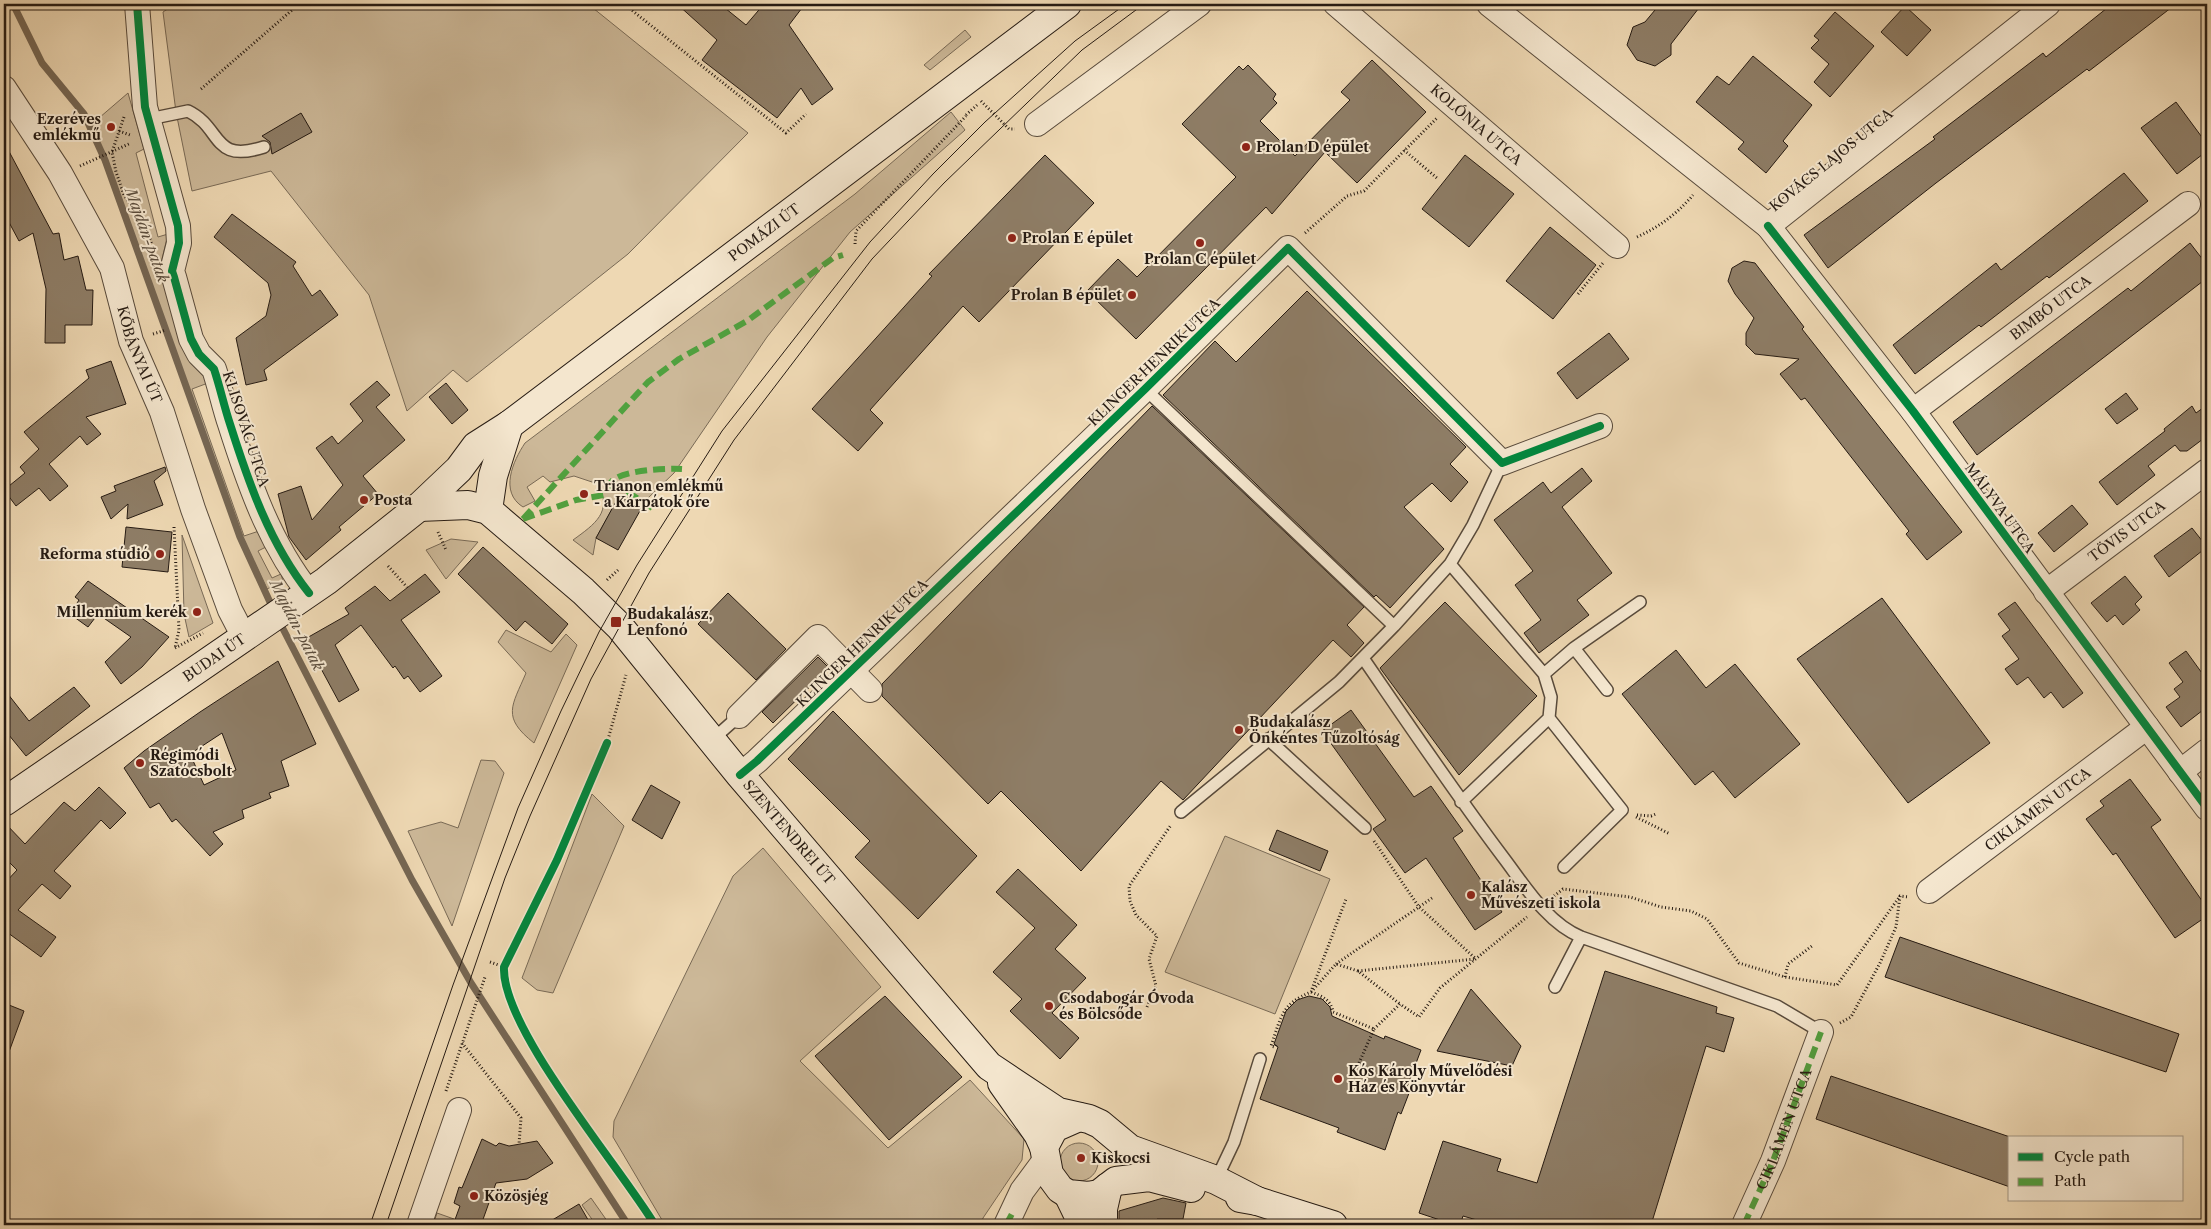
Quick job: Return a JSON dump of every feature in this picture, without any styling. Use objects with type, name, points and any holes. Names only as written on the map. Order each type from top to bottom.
[{"type":"main road","name":"POMÁZI ÚT","points":[[460,470],[476,446],[509,425],[1067,4]]},
{"type":"main road","points":[[478,508],[492,482],[509,425]]},
{"type":"main road","points":[[460,470],[460,487],[478,508]]},
{"type":"main road","name":"BUDAI ÚT","points":[[6,796],[300,599],[420,507],[460,470]]},
{"type":"main road","points":[[420,507],[478,508]]},
{"type":"main road","name":"SZENTENDREI ÚT","points":[[478,508],[609,615],[740,775],[989,1066],[1058,1112],[1079,1117]]},
{"type":"main road","points":[[989,1066],[1038,1134],[1049,1174],[1064,1191],[1083,1225]]},
{"type":"main road","points":[[1044,1154],[1054,1128],[1079,1117],[1100,1124],[1130,1149],[1216,1180],[1257,1201]]},
{"type":"main road","points":[[1103,1225],[1103,1208],[1120,1164],[1120,1152],[1114,1136]]},
{"type":"main road","points":[[1064,1191],[1088,1196],[1099,1194],[1112,1184],[1149,1177],[1213,1194],[1257,1201],[1333,1225]]},
{"type":"street","name":"KLISOVÁC UTCA","points":[[137,4],[143,96],[178,226],[179,243],[172,271],[191,339],[199,354],[214,369],[230,426],[275,543],[292,572],[300,599]]},
{"type":"street","points":[[1037,124],[1199,4]]},
{"type":"street","name":"KOLÓNIA UTCA","points":[[1336,4],[1617,246]]},
{"type":"street","name":"KOVÁCS LAJOS UTCA","points":[[1489,4],[1768,226],[2048,4]]},
{"type":"street","name":"KŐBÁNYAI ÚT","points":[[4,88],[60,173],[112,268],[131,341],[162,412],[193,510],[230,610],[252,632]]},
{"type":"street","name":"BIMBÓ UTCA","points":[[1912,411],[2188,204]]},
{"type":"street","name":"MÁLYVA UTCA","points":[[1768,226],[1912,411],[2207,808]]},
{"type":"street","points":[[1288,248],[1502,463],[1600,426]]},
{"type":"street","name":"KLINGER HENRIK UTCA","points":[[740,775],[1145,389],[1288,248]]},
{"type":"street","name":"TÖVIS UTCA","points":[[2046,592],[2207,471]]},
{"type":"street","points":[[739,716],[818,637],[870,690]]},
{"type":"street","name":"CIKLÁMEN UTCA","points":[[1929,891],[2147,727]]},
{"type":"street","points":[[2180,772],[2207,751]]},
{"type":"street","name":"CIKLÁMEN UTCA","points":[[1744,1225],[1773,1161],[1821,1032]]},
{"type":"street","points":[[419,1225],[459,1110]]},
{"type":"street","points":[[1009,1219],[1022,1191],[1044,1154]]},
{"type":"street","points":[[1009,1219],[1030,1198],[1043,1191],[1064,1191]]},
{"type":"lane","points":[[151,126],[188,111],[198,118],[222,145],[229,150],[244,152],[264,147]]},
{"type":"lane","points":[[1145,389],[1394,626]]},
{"type":"lane","points":[[1181,812],[1340,682],[1394,626],[1450,564],[1473,525],[1502,463]]},
{"type":"lane","points":[[1450,564],[1544,674],[1552,697],[1548,718],[1461,802]]},
{"type":"lane","points":[[1544,674],[1574,648],[1640,602]]},
{"type":"lane","points":[[1574,648],[1606,690]]},
{"type":"lane","points":[[1363,658],[1461,802],[1541,906],[1568,932],[1777,1006],[1821,1032]]},
{"type":"lane","points":[[712,740],[739,716]]},
{"type":"lane","points":[[1548,718],[1622,810],[1564,867]]},
{"type":"lane","points":[[1268,739],[1365,828]]},
{"type":"lane","points":[[1555,987],[1581,937]]},
{"type":"lane","points":[[1216,1180],[1234,1142],[1260,1059]]},
{"type":"path","points":[[201,89],[299,4]]},
{"type":"path","points":[[624,4],[786,133],[806,114]]},
{"type":"path","points":[[949,93],[966,116]]},
{"type":"path","points":[[855,244],[856,231],[982,100],[1009,129],[1020,130],[1037,124]]},
{"type":"path","points":[[1288,248],[1347,196],[1364,191],[1451,104]]},
{"type":"path","points":[[82,166],[112,152],[151,126]]},
{"type":"path","points":[[1404,150],[1438,179]]},
{"type":"path","points":[[112,152],[124,195],[146,227],[153,251]]},
{"type":"path","points":[[1578,294],[1617,246],[1656,228],[1681,209],[1707,178]]},
{"type":"path","points":[[149,335],[172,329]]},
{"type":"path","points":[[193,510],[173,518],[179,630],[175,648],[207,631]]},
{"type":"path","points":[[438,532],[446,550]]},
{"type":"path","points":[[388,566],[407,588]]},
{"type":"path","points":[[602,585],[618,570]]},
{"type":"path","points":[[603,752],[628,670]]},
{"type":"path","points":[[1622,810],[1670,834]]},
{"type":"path","points":[[1147,1007],[1156,986],[1149,959],[1157,936],[1136,915],[1130,901],[1129,886],[1181,812]]},
{"type":"path","points":[[1365,828],[1419,907],[1476,959]]},
{"type":"path","points":[[1336,964],[1358,971],[1418,1017],[1440,988],[1564,889],[1630,897],[1661,907],[1691,911],[1707,919],[1739,963],[1785,976],[1837,985],[1900,896]]},
{"type":"path","points":[[1900,896],[1919,899],[1929,891]]},
{"type":"path","points":[[1821,1032],[1851,1017],[1896,927],[1900,896]]},
{"type":"path","points":[[1276,1045],[1275,1047],[1271,1046],[1283,1011],[1294,999],[1311,992],[1336,964],[1432,898]]},
{"type":"path","points":[[1311,992],[1346,899]]},
{"type":"path","points":[[1785,976],[1788,964],[1812,946]]},
{"type":"path","points":[[490,962],[504,971],[508,958]]},
{"type":"path","points":[[1358,971],[1476,959]]},
{"type":"path","points":[[464,1034],[485,977]]},
{"type":"path","points":[[1311,992],[1323,997],[1332,1005],[1334,1012],[1374,1029]]},
{"type":"path","points":[[1359,1063],[1374,1029],[1400,1004]]},
{"type":"path","points":[[462,1042],[521,1118],[519,1144]]},
{"type":"shaded area","points":[[175,4],[588,4],[748,133],[628,254],[467,382],[453,370],[407,411],[369,295],[271,171],[192,191],[176,112],[163,12]]},
{"type":"shaded area","points":[[965,30],[971,37],[930,70],[924,65]]},
{"type":"shaded area","points":[[128,93],[144,149],[136,153],[158,237],[168,234],[161,270],[208,383],[192,389],[244,536],[259,531],[266,547],[258,551],[272,578],[281,574],[283,581],[267,589],[243,538],[92,124]]},
{"type":"shaded area","points":[[951,112],[965,130],[850,232],[767,337],[674,473],[647,499],[619,497],[596,538],[593,555],[573,540],[595,523],[602,510],[604,502],[598,484],[574,476],[550,482],[543,476],[527,487],[535,501],[523,507],[516,501],[511,493],[510,476],[516,458],[525,443],[855,194]]},
{"type":"shaded area","points":[[182,535],[213,623],[189,637],[184,614]]},
{"type":"shaded area","points":[[451,539],[478,542],[446,579],[426,550]]},
{"type":"shaded area","points":[[506,630],[551,652],[566,634],[577,645],[534,743],[517,726],[513,718],[514,703],[526,673],[498,642]]},
{"type":"shaded area","points":[[481,760],[495,761],[504,773],[452,926],[408,831],[441,822],[458,828]]},
{"type":"shaded area","points":[[592,794],[624,826],[553,993],[537,990],[522,978]]},
{"type":"shaded area","points":[[1225,836],[1330,879],[1275,1014],[1165,972]]},
{"type":"shaded area","points":[[763,848],[881,987],[800,1061],[888,1148],[970,1080],[1024,1139],[1022,1160],[983,1218],[981,1225],[665,1225],[613,1137],[614,1121],[733,876]]},
{"type":"shaded area","points":[[1079,1143],[1086,1144],[1092,1149],[1097,1155],[1097,1169],[1092,1175],[1086,1180],[1079,1181],[1072,1180],[1066,1175],[1061,1169],[1060,1162],[1061,1155],[1066,1149],[1072,1144]]},
{"type":"shaded area","points":[[591,1198],[610,1225],[596,1225],[582,1205]]},
{"type":"shaded area","points":[[437,1213],[454,1219],[451,1225],[433,1225]]},
{"type":"building","points":[[677,4],[720,4],[746,25],[764,4],[805,4],[789,25],[833,89],[812,105],[801,88],[777,118],[702,60],[717,40]]},
{"type":"building","points":[[1660,4],[1702,4],[1671,44],[1671,55],[1655,66],[1637,60],[1627,45],[1633,27],[1645,22]]},
{"type":"building","points":[[2112,4],[2176,4],[2089,71],[2087,69],[1936,183],[1828,268],[1804,235],[1935,139],[1933,137],[2043,53],[2046,57]]},
{"type":"building","points":[[1905,6],[1931,30],[1907,56],[1881,32]]},
{"type":"building","points":[[1835,12],[1874,46],[1830,97],[1814,82],[1829,64],[1811,48],[1819,40],[1814,36]]},
{"type":"building","points":[[1753,56],[1812,105],[1783,141],[1788,146],[1766,173],[1738,149],[1744,142],[1696,102],[1717,76],[1729,85]]},
{"type":"building","points":[[1372,60],[1426,112],[1357,183],[1325,152],[1272,214],[1266,207],[1136,339],[1087,291],[1118,259],[1137,277],[1236,177],[1182,124],[1239,66],[1243,70],[1248,65],[1276,94],[1273,99],[1277,103],[1260,121],[1295,156],[1350,100],[1341,92]]},
{"type":"building","points":[[2176,102],[2207,144],[2207,151],[2177,174],[2141,128]]},
{"type":"building","points":[[301,113],[312,132],[272,154],[270,142],[262,136]]},
{"type":"building","points":[[4,142],[53,234],[59,233],[64,260],[78,256],[86,290],[93,290],[92,325],[65,325],[65,343],[45,343],[46,289],[33,233],[19,241],[4,213]]},
{"type":"building","points":[[1045,155],[1094,203],[979,322],[963,306],[870,410],[883,423],[858,451],[812,409],[932,276],[929,274]]},
{"type":"building","points":[[1465,155],[1514,194],[1469,247],[1422,209]]},
{"type":"building","points":[[2124,173],[2148,201],[2049,278],[2047,276],[1981,327],[1979,325],[1915,374],[1893,345],[1996,263],[2001,270]]},
{"type":"building","points":[[232,214],[296,262],[293,266],[312,296],[320,290],[338,315],[264,370],[267,380],[246,385],[236,338],[266,316],[271,295],[268,283],[214,237]]},
{"type":"building","points":[[1550,227],[1596,265],[1553,319],[1506,281]]},
{"type":"building","points":[[2190,243],[2207,265],[2207,278],[1977,455],[1953,422],[2128,288],[2131,291]]},
{"type":"building","points":[[1744,261],[1755,263],[1804,327],[1802,329],[1962,532],[1927,560],[1906,534],[1909,531],[1805,398],[1801,400],[1780,374],[1799,359],[1755,354],[1746,345],[1746,333],[1754,318],[1735,294],[1728,281],[1732,268]]},
{"type":"building","points":[[1307,291],[1466,447],[1450,464],[1468,482],[1451,502],[1432,483],[1404,507],[1444,549],[1390,608],[1376,595],[1374,597],[1163,395],[1215,341],[1236,362]]},
{"type":"building","points":[[1609,333],[1629,359],[1577,399],[1557,373]]},
{"type":"building","points":[[111,361],[126,404],[86,417],[101,434],[87,445],[80,436],[49,464],[68,486],[50,501],[39,488],[16,506],[4,490],[25,473],[20,467],[39,449],[24,432],[89,378],[86,370]]},
{"type":"building","points":[[377,381],[390,395],[376,407],[405,440],[363,476],[378,494],[339,527],[341,530],[306,560],[289,537],[278,494],[301,486],[312,520],[343,485],[316,448],[332,436],[338,444],[363,421],[350,404]]},
{"type":"building","points":[[446,383],[468,410],[452,424],[429,397]]},
{"type":"building","points":[[2126,393],[2138,409],[2117,424],[2105,409]]},
{"type":"building","points":[[2207,405],[2207,436],[2187,451],[2180,451],[2175,445],[2148,466],[2155,475],[2117,505],[2099,482],[2165,431],[2164,429],[2192,406],[2196,413]]},
{"type":"building","points":[[1152,406],[1364,607],[1347,625],[1364,643],[1351,657],[1333,640],[1183,800],[1161,781],[1081,871],[1001,791],[988,804],[882,696],[882,684]]},
{"type":"building","points":[[165,467],[166,471],[154,481],[163,505],[127,519],[128,504],[111,519],[101,497],[116,491],[114,486]]},
{"type":"building","points":[[1582,468],[1592,481],[1562,507],[1612,573],[1577,600],[1589,615],[1539,653],[1524,633],[1541,620],[1515,585],[1533,571],[1494,520],[1543,482],[1551,493]]},
{"type":"building","points":[[619,496],[641,509],[618,550],[596,538]]},
{"type":"building","points":[[2072,505],[2088,524],[2054,552],[2038,533]]},
{"type":"building","points":[[126,527],[172,532],[168,572],[122,567]]},
{"type":"building","points":[[2192,528],[2207,547],[2169,577],[2154,556]]},
{"type":"building","points":[[483,547],[568,624],[552,644],[525,621],[516,631],[458,574]]},
{"type":"building","points":[[425,574],[440,592],[401,620],[442,676],[420,692],[408,676],[404,679],[395,666],[393,668],[361,625],[335,645],[359,690],[339,702],[305,639],[349,614],[345,608],[375,586],[390,601]]},
{"type":"building","points":[[2125,576],[2142,597],[2135,604],[2140,610],[2123,625],[2115,615],[2107,622],[2091,603]]},
{"type":"building","points":[[88,581],[169,637],[142,667],[121,684],[105,662],[131,637],[98,614],[88,627],[70,614],[79,600],[75,597]]},
{"type":"building","points":[[728,593],[786,649],[756,680],[698,624]]},
{"type":"building","points":[[1882,598],[1990,743],[1908,803],[1797,659]]},
{"type":"building","points":[[1445,602],[1537,696],[1459,775],[1380,668]]},
{"type":"building","points":[[2015,602],[2083,693],[2063,708],[2051,692],[2044,698],[2028,677],[2017,685],[2005,669],[2019,659],[2002,636],[2010,630],[1998,614]]},
{"type":"building","points":[[1676,650],[1706,688],[1735,664],[1800,744],[1735,798],[1713,771],[1695,785],[1622,694]]},
{"type":"building","points":[[2186,651],[2207,680],[2207,707],[2181,727],[2166,707],[2180,697],[2174,689],[2183,682],[2169,663]]},
{"type":"building","points":[[818,657],[829,668],[773,723],[762,712]]},
{"type":"building","points":[[278,661],[316,744],[281,761],[289,786],[269,793],[271,798],[242,810],[244,818],[213,832],[223,844],[210,856],[176,819],[172,822],[159,803],[150,808],[124,768],[144,751]],"holes":[[[222,733],[236,770],[204,785],[190,754]]]},
{"type":"building","points":[[74,687],[90,706],[26,756],[4,729],[4,689],[29,721]]},
{"type":"building","points":[[1351,710],[1414,797],[1431,786],[1463,831],[1453,838],[1502,912],[1475,930],[1426,858],[1405,873],[1373,829],[1386,820],[1322,731]]},
{"type":"building","points":[[833,711],[977,856],[918,919],[855,857],[870,841],[788,759]]},
{"type":"building","points":[[2130,779],[2161,820],[2151,827],[2207,908],[2207,916],[2175,938],[2116,853],[2113,855],[2086,819],[2104,806],[2100,801]]},
{"type":"building","points":[[651,785],[680,802],[662,839],[632,820]]},
{"type":"building","points":[[99,787],[126,813],[110,829],[101,820],[54,871],[71,886],[60,899],[42,884],[18,910],[56,937],[41,957],[4,930],[4,884],[17,870],[4,857],[4,822],[25,844],[64,802],[75,811]]},
{"type":"building","points":[[1277,830],[1328,851],[1320,871],[1269,850]]},
{"type":"building","points":[[1018,869],[1077,925],[1055,949],[1086,978],[1052,1013],[1079,1038],[1060,1059],[1010,1011],[1022,999],[993,972],[1035,928],[996,892]]},
{"type":"building","points":[[1900,937],[2179,1034],[2166,1072],[1885,977]]},
{"type":"building","points":[[1605,971],[1717,1007],[1716,1013],[1734,1018],[1724,1052],[1706,1046],[1651,1225],[1494,1225],[1463,1216],[1460,1225],[1455,1225],[1419,1213],[1443,1141],[1501,1159],[1497,1171],[1537,1183]]},
{"type":"building","points":[[1471,989],[1521,1046],[1512,1066],[1437,1051]]},
{"type":"building","points":[[885,996],[962,1077],[889,1140],[815,1056]]},
{"type":"building","name":"Kós Károly Művelődési Ház és Könyvtár","points":[[1309,996],[1322,999],[1330,1007],[1332,1016],[1384,1039],[1385,1036],[1421,1050],[1407,1087],[1411,1088],[1401,1114],[1398,1112],[1385,1150],[1337,1132],[1339,1128],[1260,1099],[1278,1047],[1274,1044],[1286,1011],[1297,1000]]},
{"type":"building","points":[[4,1003],[24,1011],[6,1060],[4,1060]]},
{"type":"building","points":[[1831,1076],[2008,1136],[2008,1186],[1816,1119]]},
{"type":"building","points":[[482,1139],[496,1146],[499,1143],[509,1146],[537,1141],[553,1163],[527,1179],[496,1183],[481,1225],[453,1225],[460,1206],[454,1203],[459,1187],[462,1188]]},
{"type":"building","points":[[1163,1198],[1186,1203],[1183,1219],[1157,1219],[1158,1225],[1131,1225],[1130,1220],[1119,1220],[1119,1211]]},
{"type":"building","points":[[579,1204],[591,1225],[544,1225]]},
{"type":"waterway","name":"Majdán-patak","points":[[13,4],[42,63],[84,114],[105,160],[240,537],[274,611]]},
{"type":"waterway","name":"Majdán-patak","points":[[279,621],[412,880],[471,983],[628,1225]]},
{"type":"tram line","points":[[370,1225],[453,985],[518,808],[599,632],[637,565],[722,431],[870,242],[933,174],[985,122],[1075,41],[1126,4]]},
{"type":"tram line","points":[[386,1225],[505,878],[530,816],[591,679],[649,573],[734,440],[872,259],[944,183],[1082,50],[1144,4]]},
{"type":"marked path","points":[[523,519],[648,382],[679,359],[747,321],[833,258],[843,255]]},
{"type":"marked path","points":[[523,519],[576,500],[604,495],[612,481],[625,474],[656,469],[682,469]]},
{"type":"marked path","points":[[612,482],[654,509]]},
{"type":"marked path","points":[[1744,1225],[1773,1161],[1821,1032]]},
{"type":"marked path","points":[[1006,1225],[1013,1212]]},
{"type":"cycle path","points":[[137,4],[145,107],[178,226],[179,243],[172,271],[191,339],[199,354],[214,369],[237,446],[262,513],[283,554],[309,593]]},
{"type":"cycle path","points":[[1768,226],[1913,411],[2207,808]]},
{"type":"cycle path","points":[[740,775],[757,761],[1145,389],[1288,248],[1502,463],[1600,426]]},
{"type":"cycle path","points":[[607,743],[557,860],[504,967],[508,993],[522,1025],[541,1060],[655,1225]]},
{"type":"place","name":"Ezeréves emlékmű","points":[[111,127]]},
{"type":"place","name":"Prolan D épület","points":[[1246,147]]},
{"type":"place","name":"Prolan E épület","points":[[1012,238]]},
{"type":"place","name":"Prolan C épület","points":[[1200,243]]},
{"type":"place","name":"Prolan B épület","points":[[1132,295]]},
{"type":"place","name":"Trianon emlékmű - a Kárpátok őre","points":[[584,494]]},
{"type":"place","name":"Posta","points":[[364,500]]},
{"type":"place","name":"Reforma stúdió","points":[[160,554]]},
{"type":"place","name":"Millennium kerék","points":[[197,612]]},
{"type":"place","name":"Budakalász, Lenfonó","points":[[616,622]]},
{"type":"place","name":"Budakalász Önkéntes Tűzoltóság","points":[[1239,730]]},
{"type":"place","name":"Régimódi Szatócsbolt","points":[[140,763]]},
{"type":"place","name":"Kalász Művészeti iskola","points":[[1471,895]]},
{"type":"place","name":"Csodabogár Óvoda és Bölcsőde","points":[[1049,1006]]},
{"type":"place","name":"Kós Károly Művelődési Ház és Könyvtár","points":[[1338,1079]]},
{"type":"place","name":"Kiskocsi","points":[[1081,1158]]},
{"type":"place","name":"Közösjég","points":[[474,1196]]}]
